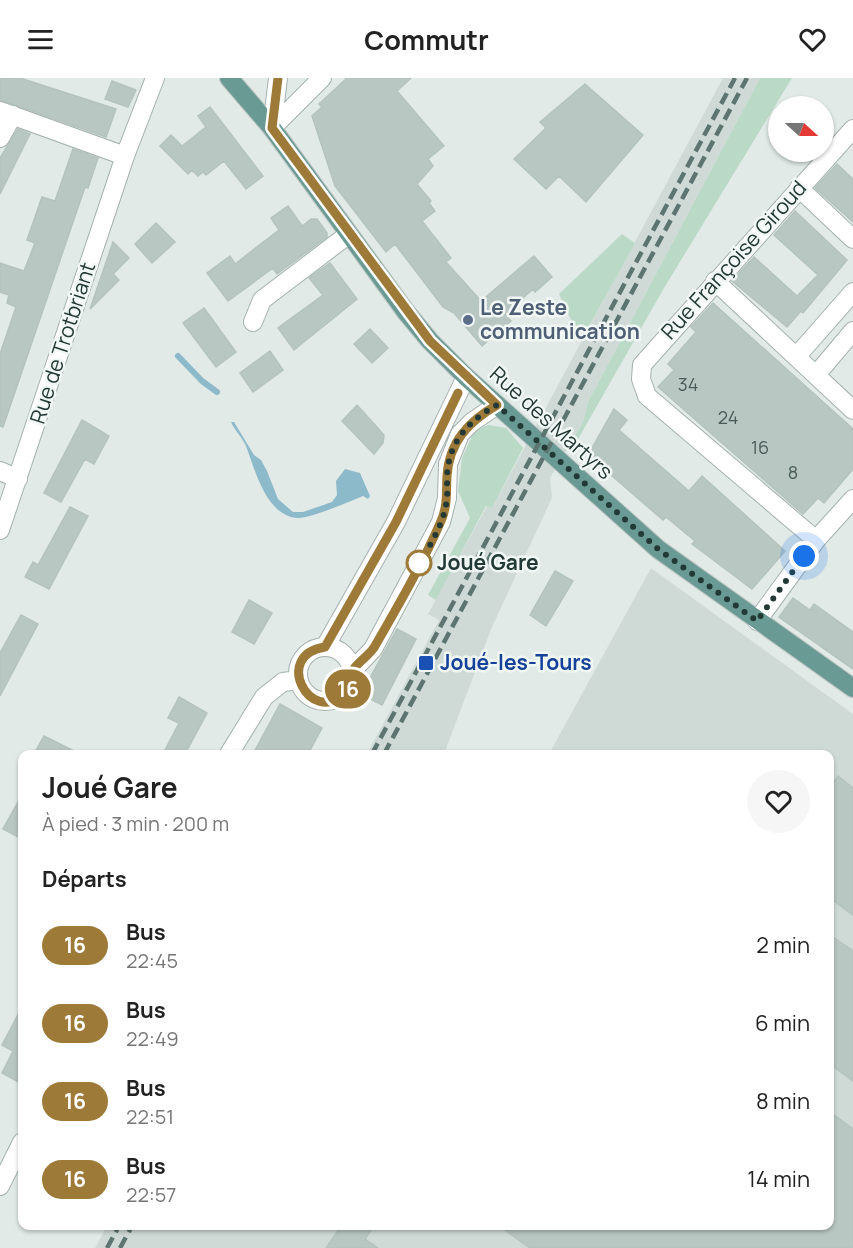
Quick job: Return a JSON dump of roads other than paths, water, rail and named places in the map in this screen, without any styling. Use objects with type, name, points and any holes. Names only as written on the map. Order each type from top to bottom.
[{"type":"main road","name":"Rue des Martyrs","points":[[229,78],[272,128],[430,341],[466,377],[658,549],[853,688]]},
{"type":"street","name":"Rue de Trotbriant","points":[[0,530],[125,156],[155,78]]},
{"type":"street","points":[[272,128],[278,78]]},
{"type":"street","points":[[272,128],[322,78]]},
{"type":"street","points":[[0,138],[7,113],[125,156]]},
{"type":"street","name":"Rue Françoise Giroud","points":[[816,540],[647,396],[641,380],[642,365],[853,129]]},
{"type":"street","points":[[799,188],[853,239]]},
{"type":"street","points":[[253,322],[262,300],[349,234]]},
{"type":"street","points":[[715,281],[853,410]]},
{"type":"street","points":[[796,357],[853,292]]},
{"type":"street","points":[[816,375],[853,331]]},
{"type":"street","points":[[325,647],[396,522],[466,377]]},
{"type":"street","points":[[352,671],[373,649],[441,522],[447,498],[448,464],[460,434],[472,422],[497,405]]},
{"type":"street","points":[[0,471],[18,479]]},
{"type":"street","points":[[757,621],[816,540],[853,500]]},
{"type":"street","points":[[325,647],[340,651],[350,663],[352,671],[349,689],[342,696],[329,701],[316,700],[308,696],[299,680],[300,664],[304,657],[317,648],[325,647]]},
{"type":"street","points":[[232,750],[264,698],[283,682],[299,680]]},
{"type":"street","points":[[2,1175],[18,1149]]},
{"type":"water","points":[[231,422],[234,422],[254,455],[261,460],[278,499],[293,512],[303,512],[332,502],[337,495],[336,481],[345,469],[360,473],[370,496],[368,499],[363,496],[303,518],[286,515],[277,509],[263,490],[246,446]]},
{"type":"waterway","points":[[178,356],[202,381],[217,392]]},
{"type":"railway","points":[[374,750],[735,78]]},
{"type":"railway","points":[[386,750],[747,78]]},
{"type":"railway","points":[[107,1248],[117,1230]]},
{"type":"railway","points":[[120,1248],[130,1230]]},
{"type":"place","name":"Le Zeste communication","points":[[468,320]]},
{"type":"place","name":"Joué Gare","points":[[419,563]]},
{"type":"place","name":"Joué-les-Tours","points":[[426,663]]}]
